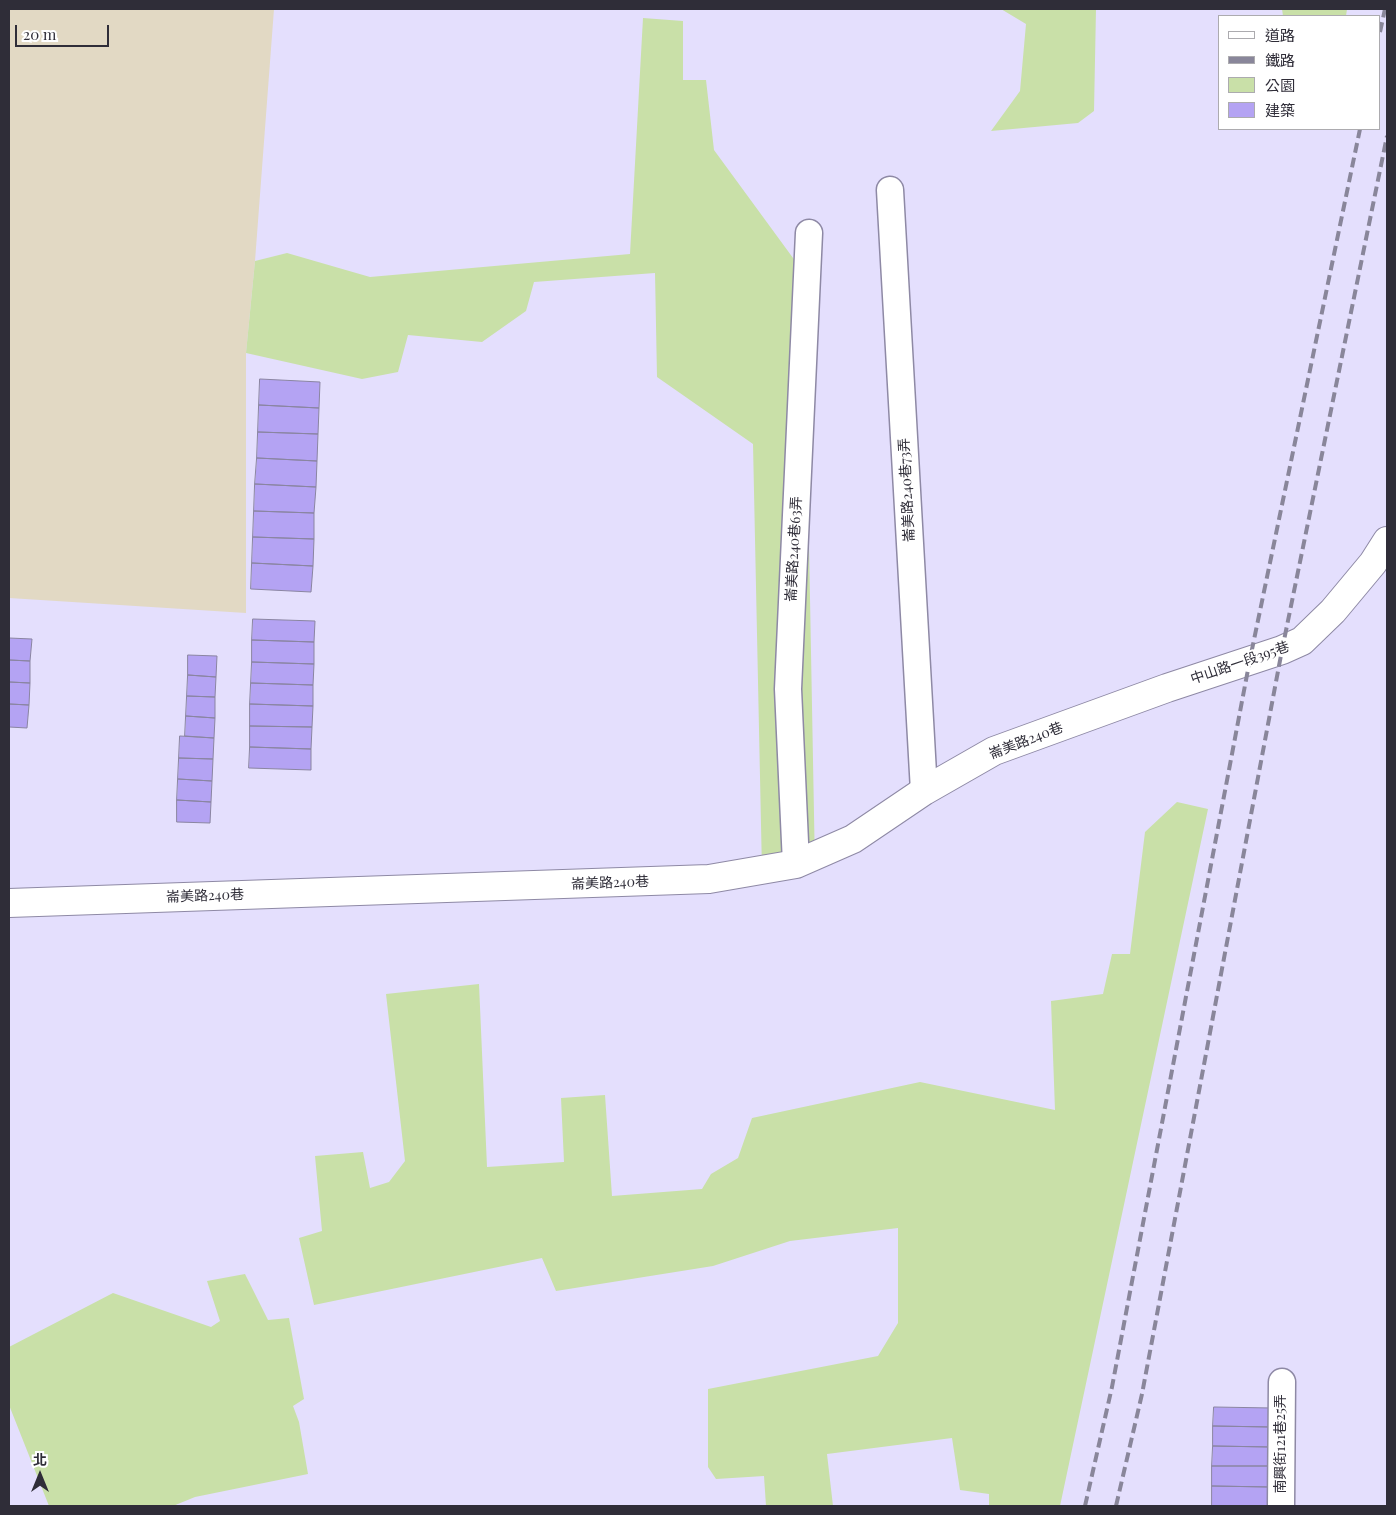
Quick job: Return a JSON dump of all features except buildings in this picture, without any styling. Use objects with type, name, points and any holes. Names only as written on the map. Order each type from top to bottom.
[{"type":"street","name":"崙美路240巷73弄","points":[[890,190],[924,791]]},
{"type":"street","name":"崙美路240巷63弄","points":[[796,864],[788,689],[809,233]]},
{"type":"street","name":"中山路一段395巷","points":[[1167,688],[1282,650],[1302,641],[1333,612],[1373,564],[1387,541]]},
{"type":"street","name":"崙美路240巷","points":[[9,903],[709,879],[796,864],[853,839],[924,791],[994,751],[1167,688]]},
{"type":"street","name":"南興街121巷25弄","points":[[1281,1506],[1282,1382]]},
{"type":"shaded area","points":[[9,9],[274,9],[255,261],[246,353],[246,613],[9,598]]},
{"type":"green space","points":[[1001,9],[1096,9],[1094,111],[1078,123],[991,131],[1020,91],[1026,24]]},
{"type":"green space","points":[[1282,9],[1347,9],[1346,15],[1283,15]]},
{"type":"green space","points":[[643,18],[683,21],[683,80],[706,80],[714,150],[804,273],[815,868],[762,872],[753,444],[657,377],[655,273],[534,282],[526,311],[482,342],[408,335],[398,372],[362,379],[246,353],[255,261],[287,253],[370,277],[630,254]]},
{"type":"green space","points":[[1177,802],[1208,809],[1060,1506],[989,1506],[989,1494],[960,1490],[952,1438],[827,1454],[833,1506],[766,1506],[764,1476],[716,1479],[708,1467],[708,1389],[878,1356],[898,1323],[898,1228],[790,1241],[713,1266],[556,1291],[542,1258],[314,1305],[299,1238],[322,1231],[315,1156],[363,1152],[370,1188],[389,1182],[405,1161],[386,994],[479,984],[487,1167],[564,1162],[561,1098],[605,1095],[612,1196],[702,1189],[711,1174],[738,1158],[752,1118],[920,1082],[1055,1110],[1051,1001],[1103,994],[1112,954],[1130,954],[1145,832]]},
{"type":"green space","points":[[245,1274],[268,1320],[289,1318],[304,1399],[293,1406],[299,1422],[308,1474],[195,1497],[173,1506],[49,1506],[9,1405],[9,1347],[113,1293],[211,1327],[220,1321],[207,1281]]},
{"type":"railway","points":[[1381,27],[1385,9]]},
{"type":"railway","points":[[1085,1506],[1112,1387],[1250,659],[1360,130]]},
{"type":"railway","points":[[1116,1506],[1142,1394],[1282,650],[1387,136]]}]
